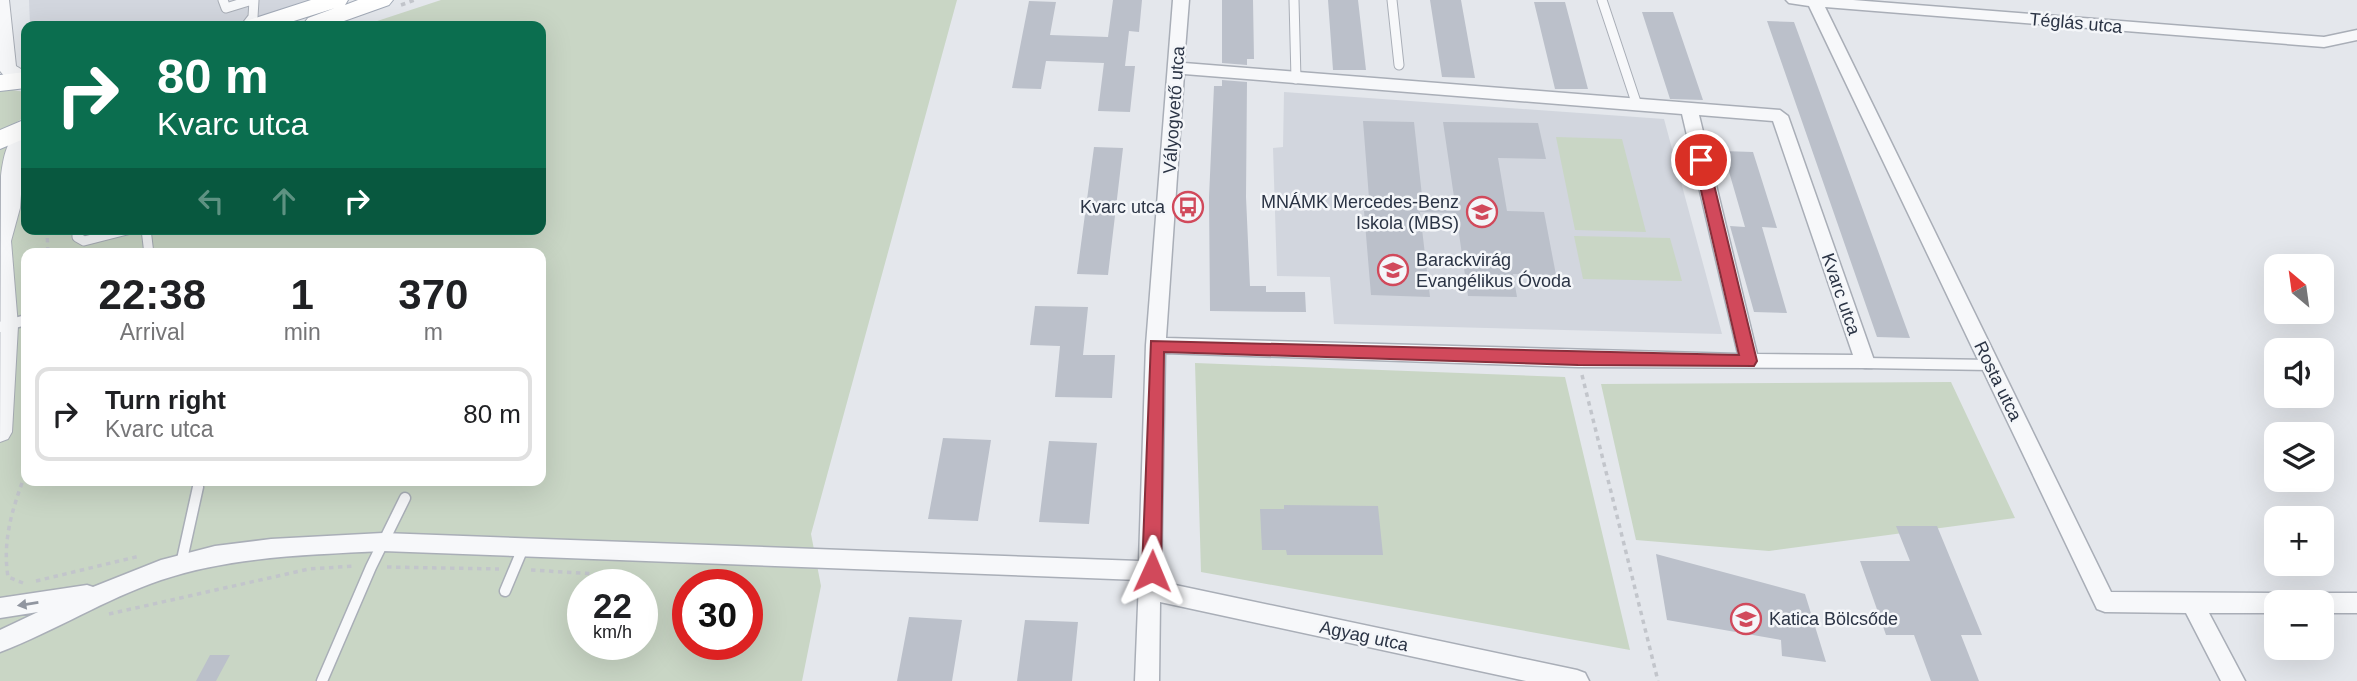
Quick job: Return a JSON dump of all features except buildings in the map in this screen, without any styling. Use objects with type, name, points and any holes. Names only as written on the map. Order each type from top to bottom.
[{"type":"main road","points":[[270,21],[336,0]]},
{"type":"main road","points":[[320,21],[381,0]]},
{"type":"main road","points":[[0,83],[21,81]]},
{"type":"main road","points":[[0,140],[21,130]]},
{"type":"street","points":[[0,0],[7,67],[21,78]]},
{"type":"street","name":"Vályogvető utca","points":[[1147,681],[1156,345],[1181,0]]},
{"type":"street","name":"Téglás utca","points":[[1794,0],[2324,42],[2357,36]]},
{"type":"street","name":"Rosta utca","points":[[1815,2],[2105,602],[2192,603]]},
{"type":"street","points":[[1178,68],[1689,109],[1749,361]]},
{"type":"street","name":"Kvarc utca","points":[[1156,345],[1578,359],[1865,363],[1780,116],[1689,109]]},
{"type":"street","points":[[0,432],[11,324],[0,241],[10,205],[12,163],[21,140]]},
{"type":"street","name":"Agyag utca","points":[[105,592],[181,565],[282,549],[383,542],[1151,581],[1577,681]]},
{"type":"street","points":[[0,608],[105,592]]},
{"type":"street","points":[[0,641],[105,592]]},
{"type":"street","points":[[2233,681],[2192,603],[2264,603]]},
{"type":"street","points":[[2334,603],[2357,603]]},
{"type":"lane","points":[[223,0],[226,8],[253,0],[253,16],[250,21]]},
{"type":"lane","points":[[1294,0],[1296,79]]},
{"type":"lane","points":[[1392,0],[1399,65]]},
{"type":"lane","points":[[1602,0],[1637,105]]},
{"type":"lane","points":[[78,235],[84,241],[108,235]]},
{"type":"lane","points":[[1865,363],[1990,365]]},
{"type":"lane","points":[[181,565],[198,487]]},
{"type":"lane","points":[[322,681],[371,567],[405,498]]},
{"type":"lane","points":[[505,591],[523,548]]},
{"type":"path","points":[[1578,359],[1658,681]]},
{"type":"path","points":[[21,485],[3,532],[2,562],[8,577],[20,583],[33,582],[30,603]]},
{"type":"path","points":[[99,617],[309,569],[371,567],[567,572]]},
{"type":"shaded area","points":[[29,0],[321,0],[253,21],[30,21]]},
{"type":"shaded area","name":"MNÁMK Mercedes-Benz Iskola (MBS)","points":[[1284,92],[1664,119],[1722,334],[1334,324],[1330,277],[1277,276],[1273,148],[1283,147]]},
{"type":"green space","points":[[441,0],[957,0],[811,534],[821,586],[802,681],[0,681],[0,142],[21,136],[21,235],[546,235],[546,21],[377,21]]},
{"type":"green space","points":[[0,91],[21,91],[21,119],[0,133]]},
{"type":"green space","points":[[1556,137],[1622,139],[1646,232],[1575,230]]},
{"type":"green space","points":[[1574,236],[1670,238],[1682,281],[1583,279]]},
{"type":"green space","points":[[1195,363],[1565,377],[1630,650],[1201,572]]},
{"type":"green space","points":[[1951,382],[2015,518],[1769,551],[1636,540],[1601,384]]},
{"type":"place","name":"Kvarc utca","points":[[1188,207]]},
{"type":"place","name":"MNÁMK Mercedes-Benz Iskola (MBS)","points":[[1482,212]]},
{"type":"place","name":"Barackvirág Evangélikus Óvoda","points":[[1393,270]]},
{"type":"place","name":"Katica Bölcsőde","points":[[1746,619]]},
{"type":"route","points":[[1152,571],[1156,345],[1578,359],[1749,361],[1701,160]]}]
